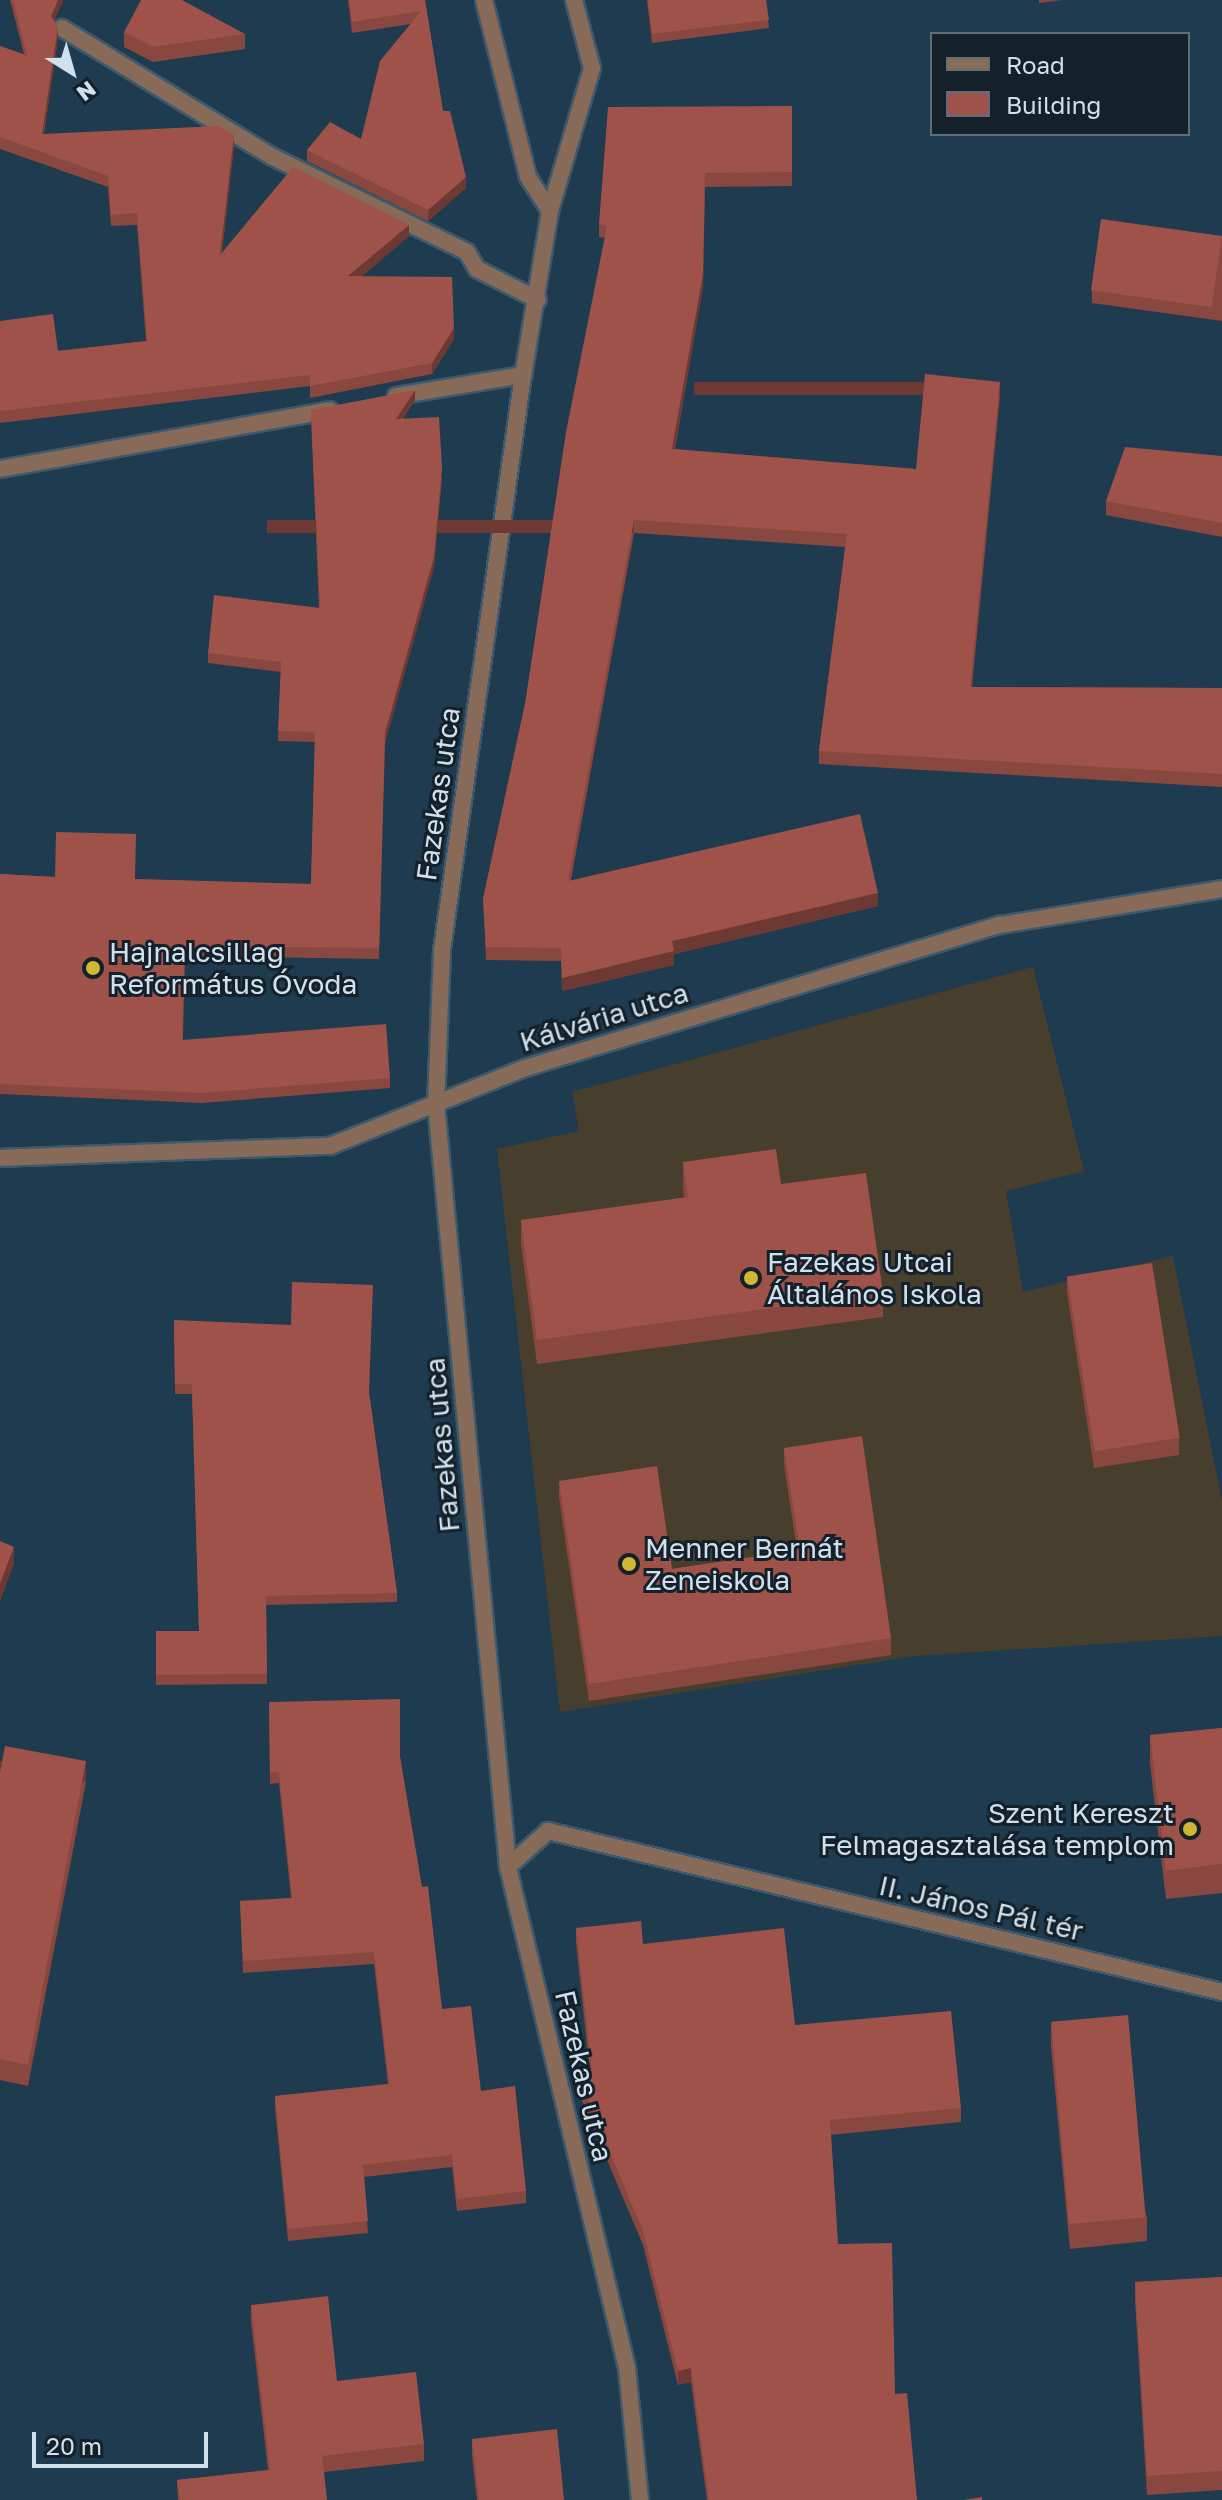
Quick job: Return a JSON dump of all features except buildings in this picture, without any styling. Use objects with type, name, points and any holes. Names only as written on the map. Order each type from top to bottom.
[{"type":"street","points":[[484,0],[528,177],[550,211]]},
{"type":"street","name":"Fazekas utca","points":[[574,0],[592,68],[550,211],[538,300],[523,375],[442,950],[436,1104],[508,1867],[627,2368],[640,2500]]},
{"type":"street","points":[[62,28],[271,156],[467,252],[477,269],[538,300]]},
{"type":"street","points":[[0,469],[364,404],[459,380],[523,375]]},
{"type":"street","name":"Kálvária utca","points":[[0,1158],[330,1146],[525,1068],[1000,925],[1222,889]]},
{"type":"street","name":"II. János Pál tér","points":[[508,1867],[548,1831],[1222,1992]]},
{"type":"shaded area","points":[[1033,967],[1084,1171],[1006,1191],[1023,1292],[1173,1256],[1222,1501],[1222,1636],[914,1656],[560,1712],[497,1149],[579,1131],[572,1092]]},
{"type":"place","name":"Hajnalcsillag Református Óvoda","points":[[93,968]]},
{"type":"place","name":"Fazekas Utcai Általános Iskola","points":[[751,1278]]},
{"type":"place","name":"Menner Bernát Zeneiskola","points":[[629,1564]]},
{"type":"place","name":"Szent Kereszt Felmagasztalása templom","points":[[1190,1829]]}]
